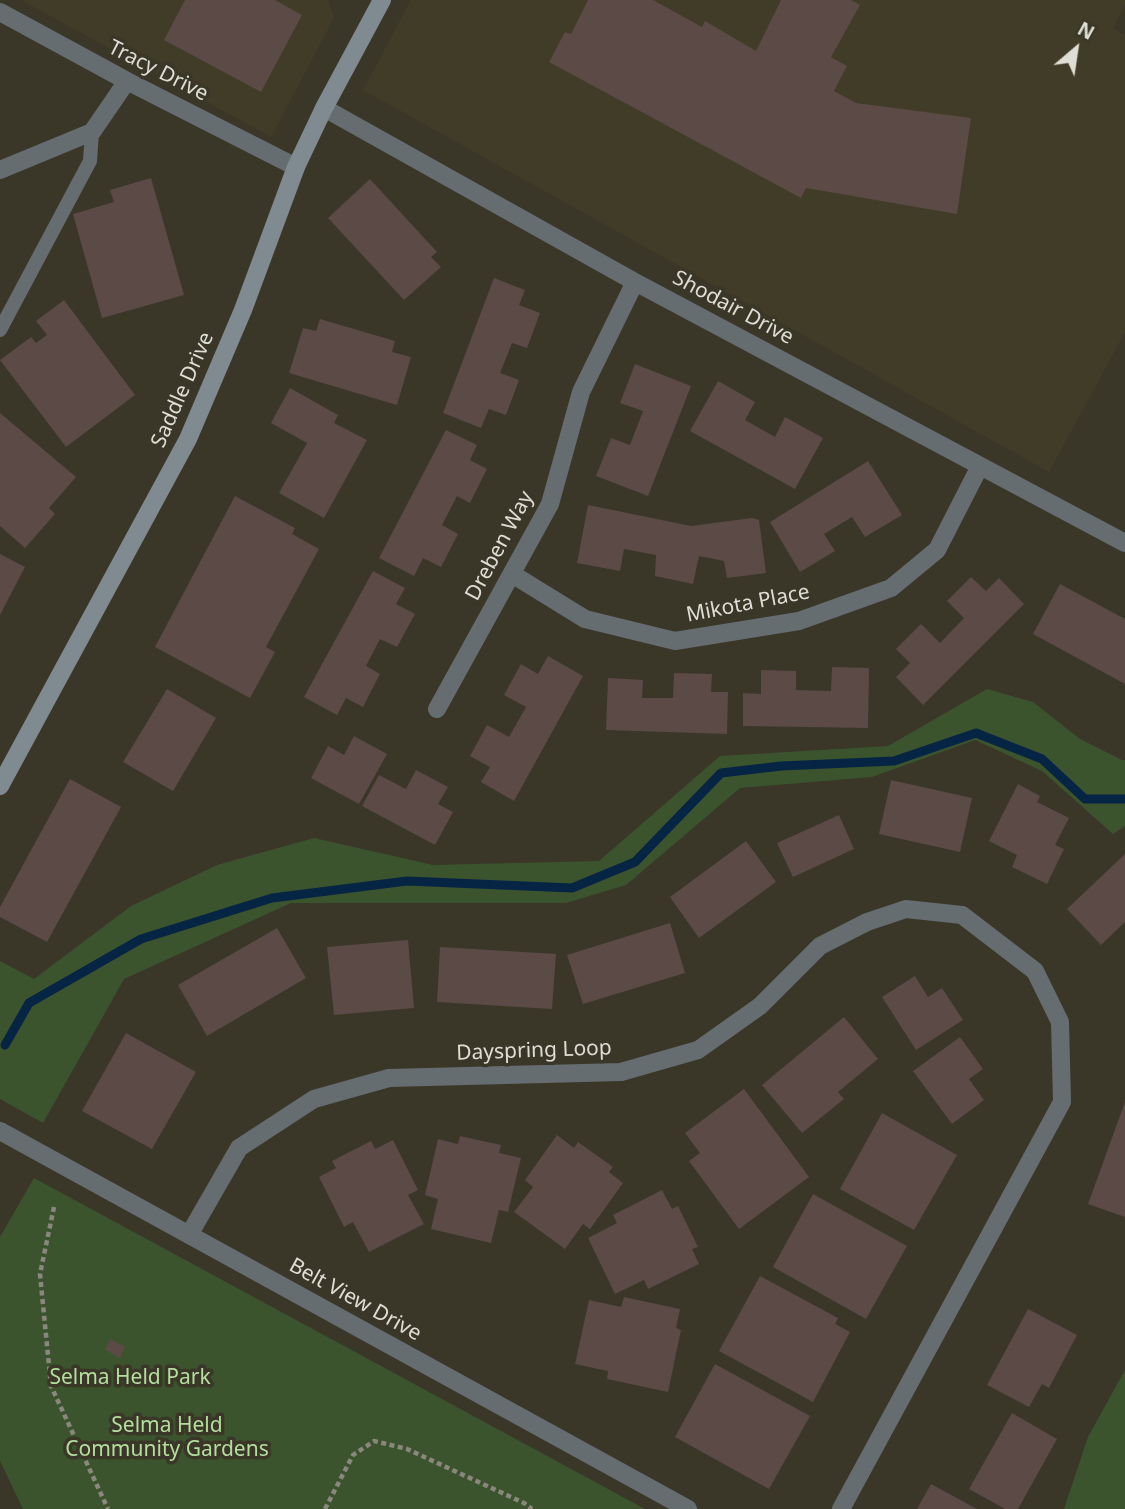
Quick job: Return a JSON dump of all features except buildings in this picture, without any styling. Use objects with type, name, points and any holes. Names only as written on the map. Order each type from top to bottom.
[{"type":"street","name":"Saddle Drive","points":[[0,786],[188,439],[243,310],[296,167],[376,2]]},
{"type":"street","name":"Tracy Drive","points":[[0,12],[127,81],[296,167]]},
{"type":"street","points":[[0,170],[92,132],[127,81]]},
{"type":"street","name":"Shodair Drive","points":[[324,108],[635,282],[1125,543]]},
{"type":"street","name":"Dreben Way","points":[[437,709],[550,505],[581,392],[635,282]]},
{"type":"street","name":"Mikota Place","points":[[512,574],[585,619],[676,641],[799,621],[891,588],[937,550],[980,466]]},
{"type":"street","name":"Dayspring Loop","points":[[189,1235],[240,1148],[314,1099],[389,1078],[621,1072],[698,1050],[760,1006],[820,946],[867,922],[906,909],[962,915],[1035,971],[1060,1022],[1062,1102],[841,1509]]},
{"type":"street","name":"Belt View Drive","points":[[0,1131],[688,1509]]},
{"type":"lane","points":[[0,331],[90,161],[92,132]]},
{"type":"path","points":[[54,1207],[40,1274],[51,1385],[108,1509]]},
{"type":"path","points":[[325,1509],[353,1455],[374,1441],[407,1449],[532,1509]]},
{"type":"shaded area","points":[[21,0],[328,0],[334,18],[271,137]]},
{"type":"shaded area","points":[[411,0],[1125,0],[1113,28],[1125,36],[1125,332],[1049,472],[363,90]]},
{"type":"green space","points":[[987,689],[1033,702],[1080,739],[1125,760],[1125,826],[1113,834],[1042,771],[975,740],[872,777],[740,788],[626,885],[566,903],[291,903],[124,979],[43,1123],[0,1099],[0,961],[34,979],[131,906],[217,865],[314,838],[433,865],[599,861],[720,756],[888,746]]},
{"type":"green space","name":"Selma Held Park","points":[[34,1178],[645,1509],[23,1509],[0,1461],[0,1237]]},
{"type":"green space","points":[[1125,1370],[1125,1509],[1064,1509],[1088,1437]]},
{"type":"waterway","points":[[5,1045],[29,1003],[141,939],[272,898],[407,881],[572,888],[635,862],[721,773],[781,766],[894,761],[976,733],[1042,759],[1085,799],[1125,799]]},
{"type":"park label","name":"Selma Held Community Gardens","points":[[167,1438]]}]
